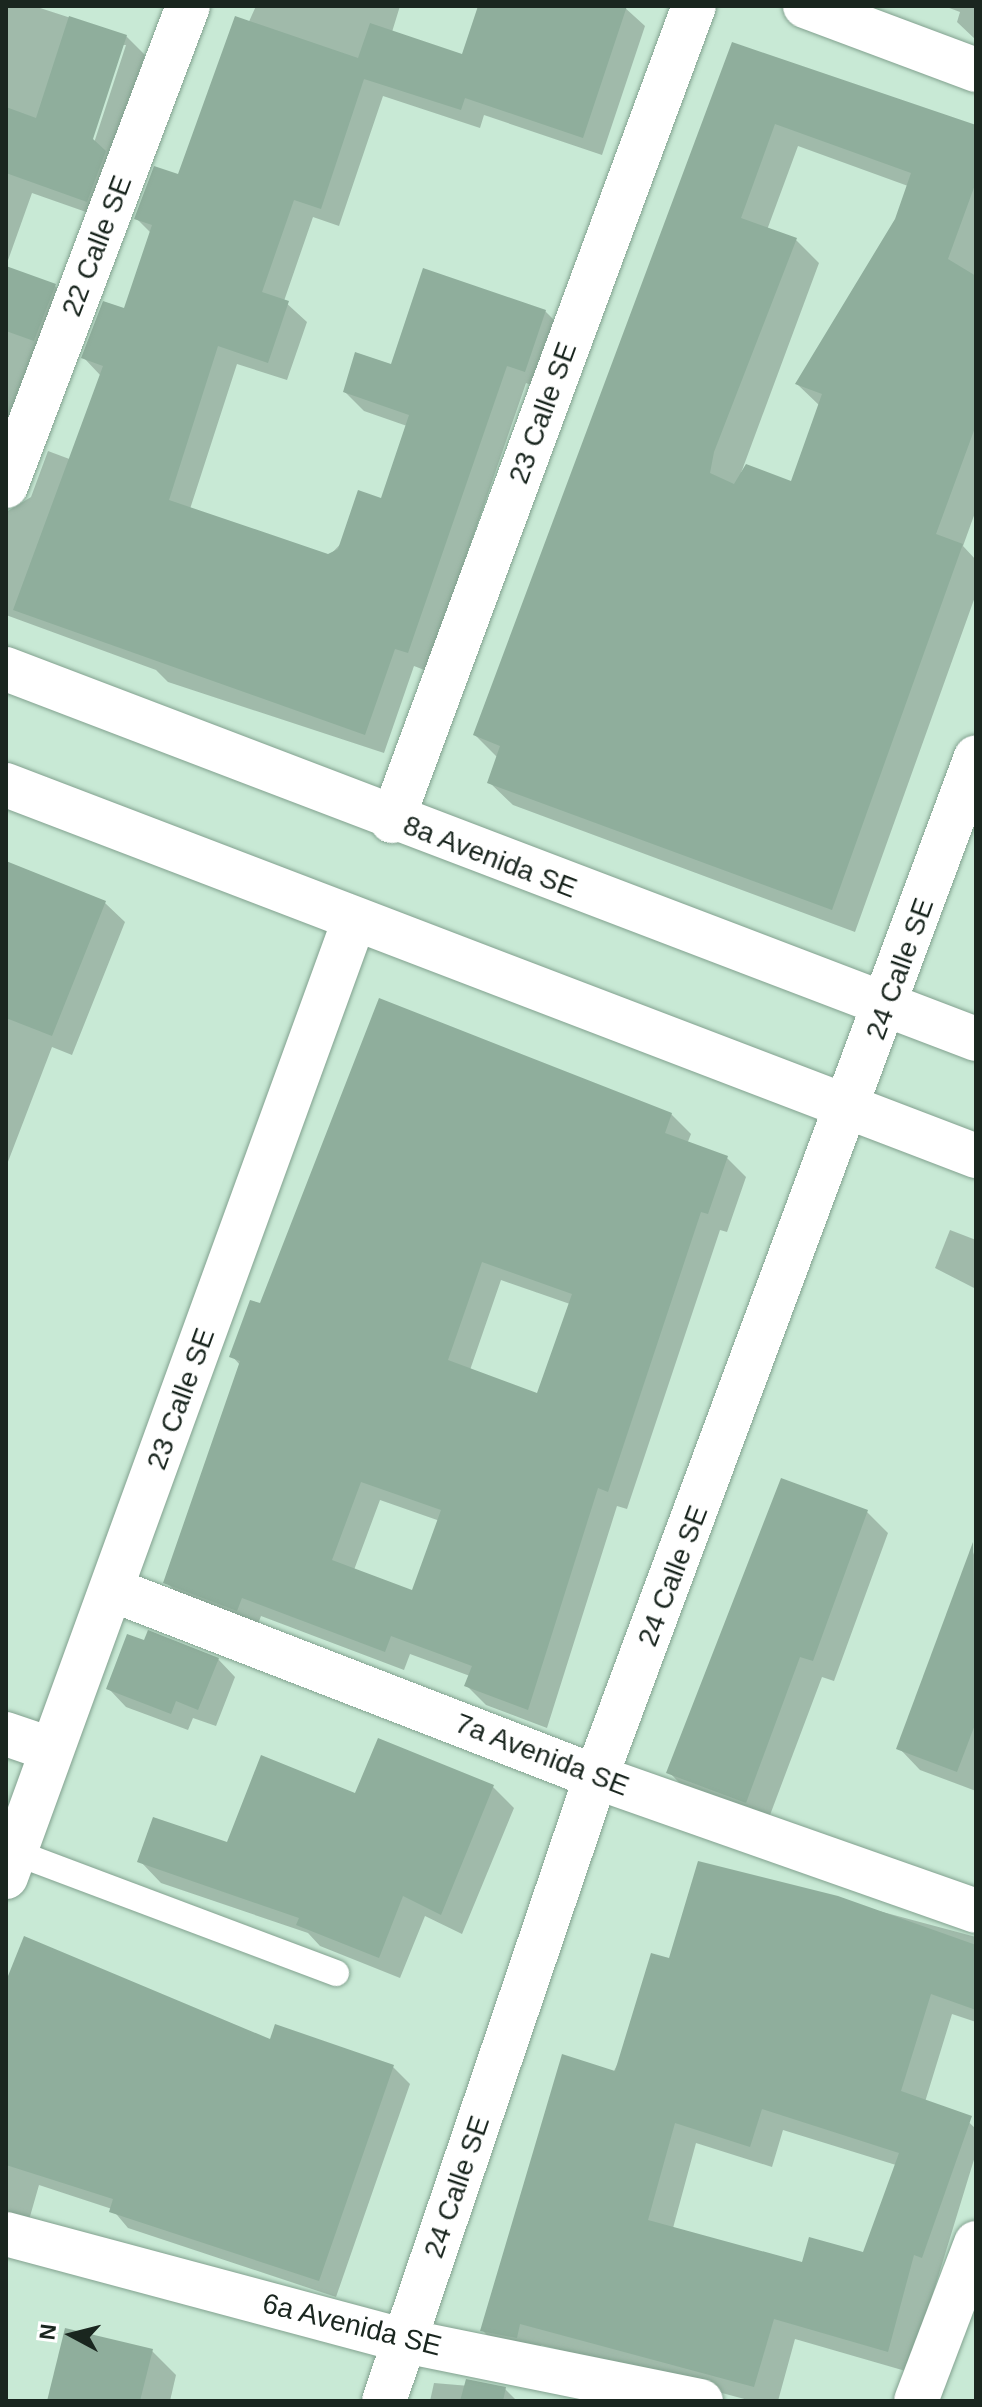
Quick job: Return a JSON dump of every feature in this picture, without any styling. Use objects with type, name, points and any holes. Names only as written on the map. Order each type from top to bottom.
[{"type":"street","name":"22 Calle SE","points":[[6,486],[188,6]]},
{"type":"street","name":"23 Calle SE","points":[[392,821],[694,6]]},
{"type":"street","points":[[805,6],[976,70]]},
{"type":"street","name":"8a Avenida SE","points":[[6,669],[392,821],[976,1039]]},
{"type":"street","name":"24 Calle SE","points":[[384,2401],[596,1777],[850,1110],[976,757]]},
{"type":"street","points":[[6,785],[354,921],[976,1156]]},
{"type":"street","name":"23 Calle SE","points":[[10,1864],[50,1749],[113,1590],[354,921]]},
{"type":"street","name":"7a Avenida SE","points":[[113,1590],[596,1777],[976,1911]]},
{"type":"street","points":[[6,1734],[50,1749]]},
{"type":"street","name":"6a Avenida SE","points":[[6,2234],[405,2341],[701,2401]]},
{"type":"street","points":[[916,2401],[976,2243]]},
{"type":"lane","points":[[10,1864],[336,1973]]},
{"type":"building","points":[[478,6],[627,6],[583,138],[465,98],[461,110],[364,79],[321,209],[294,200],[262,292],[289,301],[268,363],[218,346],[169,500],[328,554],[338,549],[358,490],[381,498],[409,415],[343,392],[355,352],[391,364],[423,268],[546,310],[525,372],[507,366],[408,653],[395,649],[365,735],[13,610],[103,366],[81,358],[103,301],[124,308],[152,225],[134,219],[154,166],[178,174],[235,16],[358,58],[370,23],[462,54]]},
{"type":"building","points":[[69,16],[127,35],[93,139],[106,151],[87,202],[6,173],[6,107],[36,118]]},
{"type":"building","points":[[732,42],[976,125],[976,182],[948,259],[976,276],[976,425],[936,534],[963,544],[832,910],[487,783],[500,746],[473,735]],"holes":[[[775,124],[911,173],[895,219],[795,384],[822,394],[791,481],[746,464],[734,484],[710,473],[714,452],[797,238],[741,218]]]},
{"type":"building","points":[[6,266],[56,284],[34,341],[6,331]]},
{"type":"building","points":[[6,861],[106,901],[52,1036],[6,1018]]},
{"type":"building","points":[[379,998],[672,1113],[665,1133],[728,1156],[708,1214],[701,1212],[608,1492],[598,1488],[528,1710],[464,1686],[472,1666],[391,1636],[385,1652],[242,1598],[237,1611],[163,1583],[240,1361],[229,1357],[250,1300],[260,1303]],"holes":[[[482,1262],[572,1294],[537,1393],[448,1360]],[[361,1482],[441,1510],[412,1590],[332,1560]]]},
{"type":"building","points":[[781,1478],[868,1510],[813,1661],[800,1657],[746,1803],[666,1773]]},
{"type":"building","points":[[973,1542],[976,1722],[957,1772],[896,1749]]},
{"type":"building","points":[[148,1630],[219,1658],[198,1710],[176,1701],[171,1714],[106,1689],[127,1634],[144,1640]]},
{"type":"building","points":[[378,1738],[494,1785],[441,1915],[403,1896],[379,1958],[296,1925],[299,1918],[137,1862],[153,1817],[227,1842],[261,1755],[355,1793]]},
{"type":"building","points":[[698,1861],[838,1896],[976,1945],[976,2010],[931,1994],[901,2091],[972,2116],[922,2258],[914,2255],[888,2352],[774,2319],[754,2387],[520,2324],[517,2338],[480,2331],[562,2054],[615,2071],[651,1953],[669,1958]],"holes":[[[762,2109],[899,2153],[863,2252],[809,2237],[802,2262],[648,2220],[675,2123],[750,2147]]]},
{"type":"building","points":[[24,1936],[270,2039],[275,2024],[394,2065],[319,2281],[109,2212],[113,2199],[6,2165],[6,1981]]},
{"type":"building","points":[[65,2328],[153,2349],[140,2401],[47,2401]]},
{"type":"building","points":[[466,2379],[506,2387],[503,2401],[460,2401]]}]
